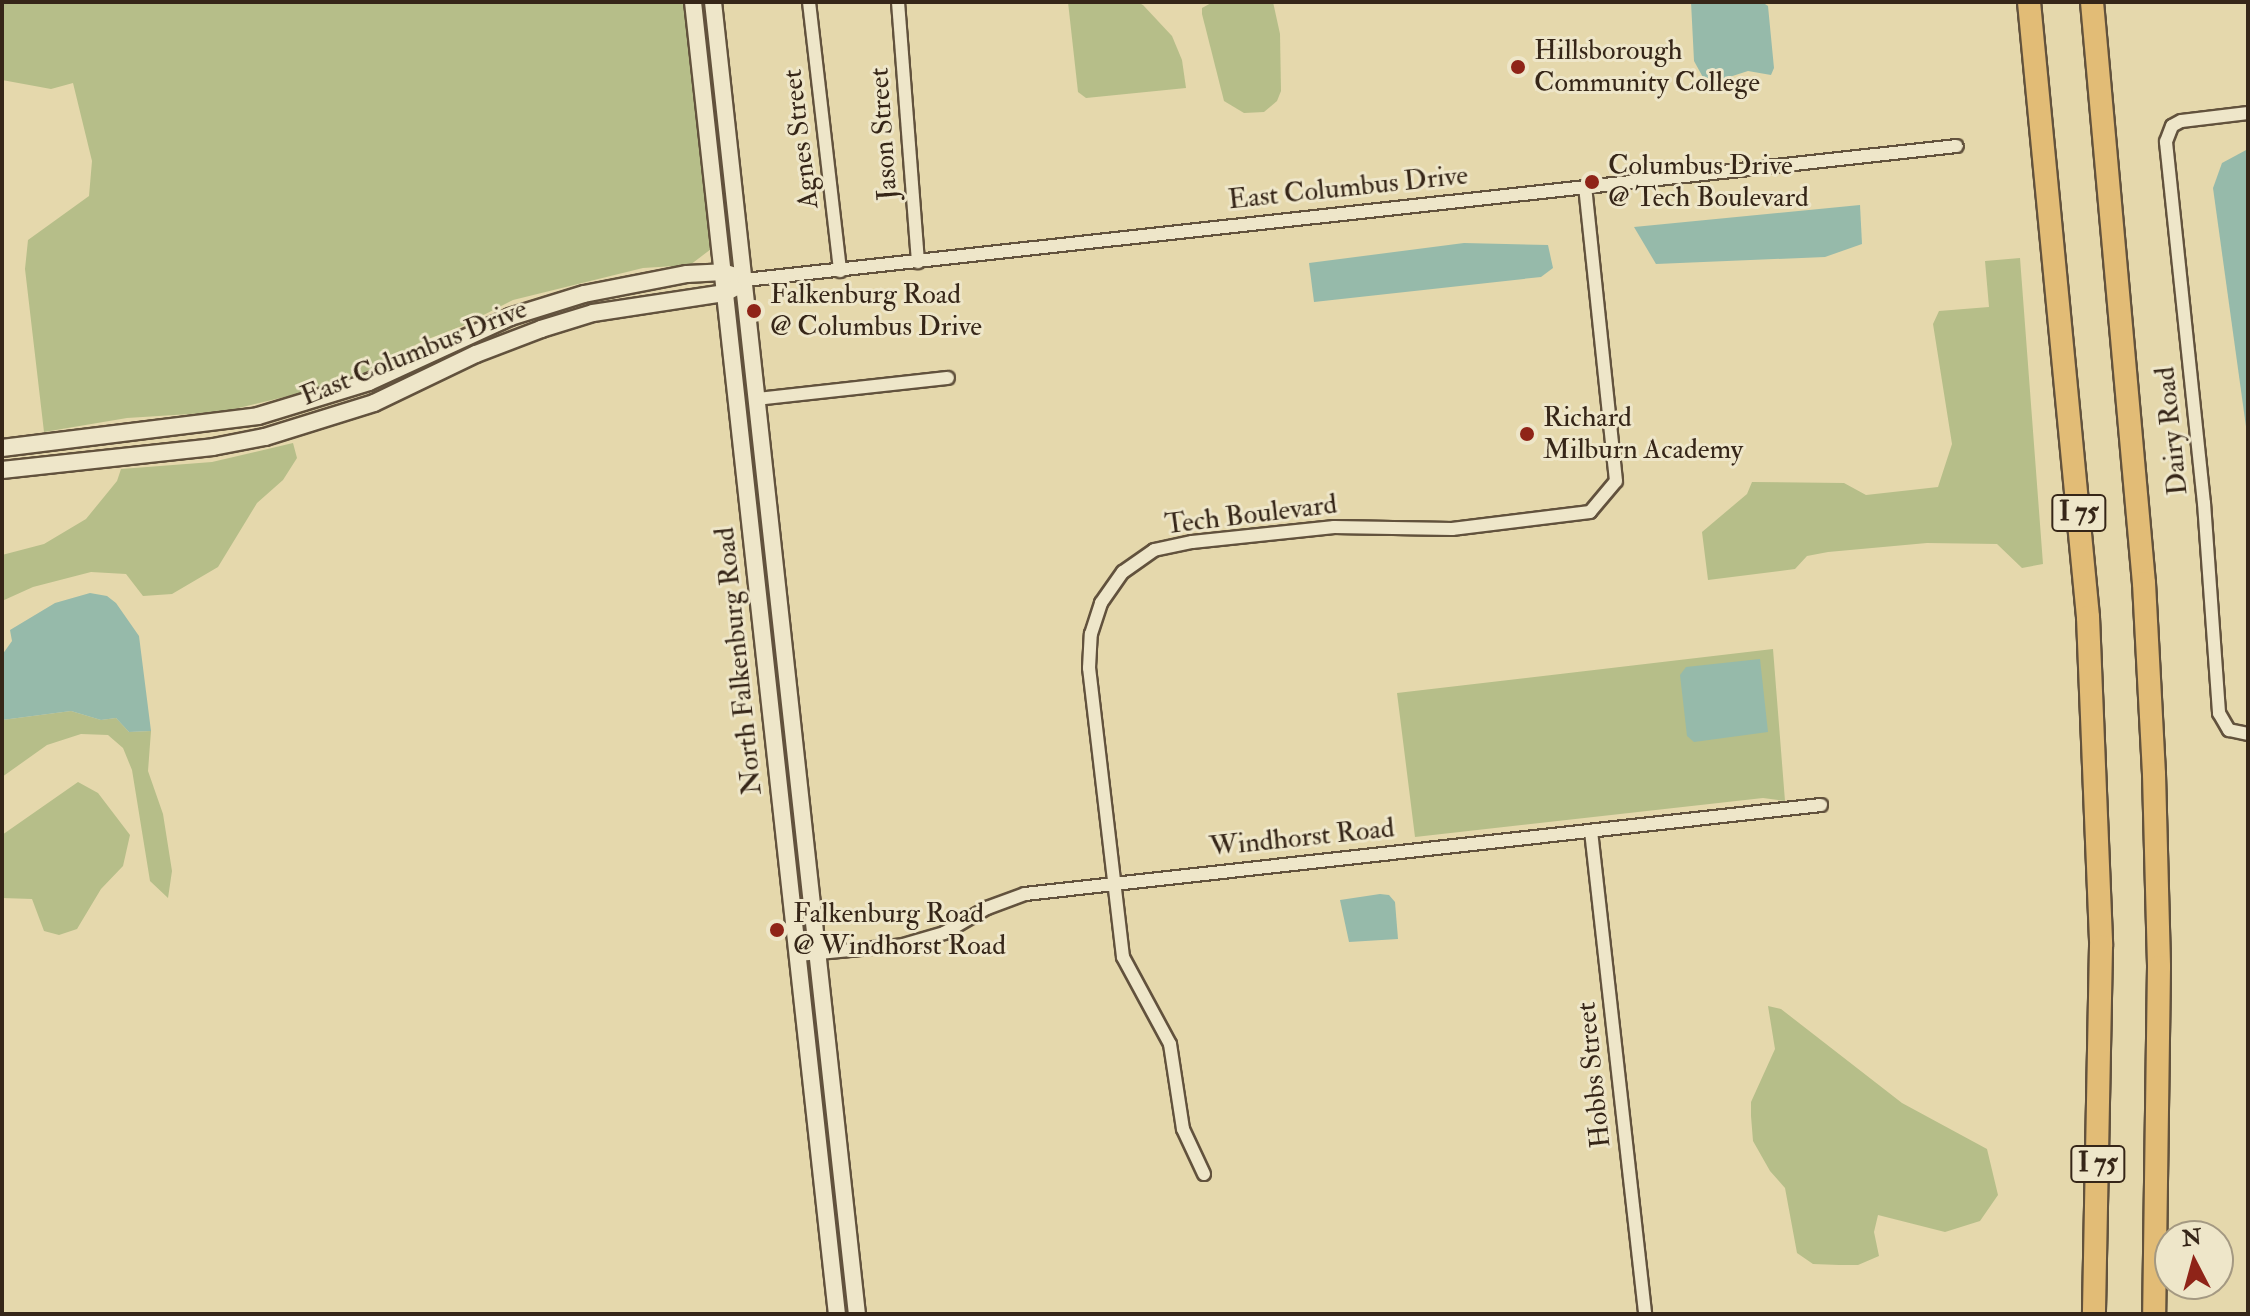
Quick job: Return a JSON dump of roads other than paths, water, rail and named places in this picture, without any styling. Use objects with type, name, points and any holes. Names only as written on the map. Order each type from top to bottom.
[{"type":"highway","name":"I 75","points":[[2029,2],[2088,617],[2101,946],[2094,1314]]},
{"type":"highway","name":"I 75","points":[[2092,2],[2144,583],[2154,760],[2159,995],[2154,1314]]},
{"type":"street","name":"North Falkenburg Road","points":[[693,2],[837,1314]]},
{"type":"street","name":"North Falkenburg Road","points":[[713,2],[857,1314]]},
{"type":"street","name":"Agnes Street","points":[[809,2],[840,271]]},
{"type":"street","name":"Jason Street","points":[[898,2],[918,262]]},
{"type":"street","name":"Dairy Road","points":[[2248,113],[2192,119],[2172,126],[2166,142],[2204,503],[2219,713],[2229,730],[2248,734]]},
{"type":"street","name":"East Columbus Drive","points":[[2,448],[258,416],[302,405],[395,370],[510,317],[636,281],[723,272],[745,280],[840,271],[1957,146]]},
{"type":"street","name":"Tech Boulevard","points":[[1204,1174],[1183,1129],[1170,1044],[1141,997],[1123,957],[1089,668],[1091,634],[1101,603],[1123,572],[1154,550],[1192,542],[1334,527],[1452,529],[1590,512],[1616,481],[1585,188]]},
{"type":"street","name":"East Columbus Drive","points":[[2,470],[188,450],[265,437],[404,391],[476,354],[593,313],[725,293],[745,280]]},
{"type":"street","points":[[395,370],[404,391]]},
{"type":"street","points":[[757,399],[948,378]]},
{"type":"street","points":[[31,445],[35,467]]},
{"type":"street","name":"Windhorst Road","points":[[798,955],[903,945],[944,933],[987,908],[1025,894],[1821,805]]},
{"type":"street","name":"Hobbs Street","points":[[1591,831],[1645,1314]]},
{"type":"place","name":"Hillsborough Community College","points":[[1518,67]]},
{"type":"place","name":"Columbus Drive @ Tech Boulevard","points":[[1592,182]]},
{"type":"place","name":"Falkenburg Road @ Columbus Drive","points":[[754,311]]},
{"type":"place","name":"Richard Milburn Academy","points":[[1527,434]]},
{"type":"place","name":"Falkenburg Road @ Windhorst Road","points":[[777,930]]}]
